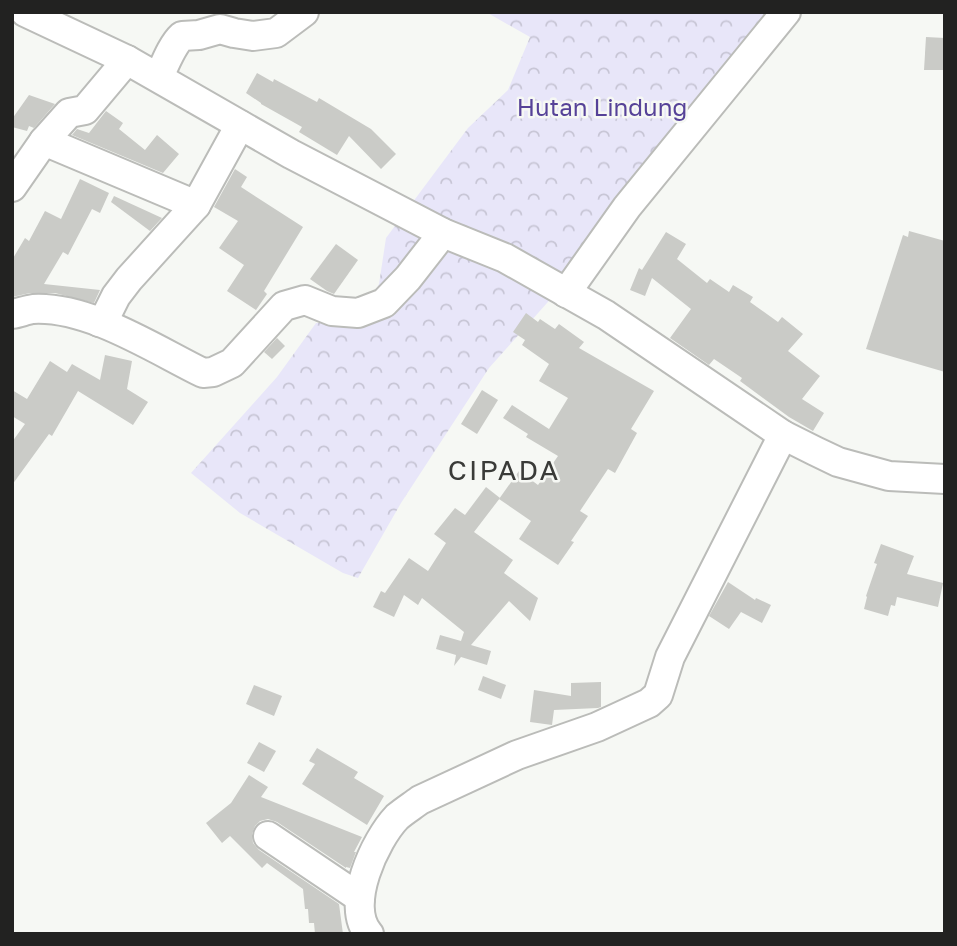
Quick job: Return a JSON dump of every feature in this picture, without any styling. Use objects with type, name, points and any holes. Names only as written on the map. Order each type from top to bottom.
[{"type":"street","points":[[25,12],[127,60],[291,154],[443,233],[505,258],[606,315],[783,435],[838,462],[876,473],[945,479]]},
{"type":"street","points":[[159,77],[175,42],[182,36],[220,29],[253,36],[276,33],[304,12]]},
{"type":"street","points":[[566,293],[627,207],[786,12]]},
{"type":"street","points":[[12,187],[44,141],[69,113],[85,110],[127,60]]},
{"type":"street","points":[[99,322],[129,279],[196,205],[240,125]]},
{"type":"street","points":[[44,141],[196,205]]},
{"type":"street","points":[[12,314],[32,309],[71,313],[99,322],[203,373],[209,373],[232,363],[284,306],[304,300],[332,311],[359,313],[384,303],[408,278],[443,233]]},
{"type":"street","points":[[369,934],[359,912],[360,898],[369,862],[397,818],[420,800],[517,755],[597,727],[654,700],[670,657],[783,435]]},
{"type":"street","points":[[268,836],[360,898]]},
{"type":"green space","name":"Hutan Lindung","points":[[486,12],[801,12],[662,178],[489,368],[401,503],[358,578],[343,573],[240,513],[191,473],[277,377],[316,323],[359,322],[379,284],[386,238],[468,128],[508,90],[530,37]]},
{"type":"building","points":[[926,37],[945,38],[945,70],[924,70]]},
{"type":"building","points":[[257,73],[317,102],[319,98],[371,129],[396,154],[381,169],[349,136],[337,155],[299,132],[302,127],[246,93]]},
{"type":"building","points":[[29,95],[55,104],[34,128],[29,126],[27,131],[12,127],[12,119]]},
{"type":"building","points":[[106,111],[123,123],[119,129],[145,150],[157,135],[179,154],[163,173],[72,135],[77,129],[89,133]]},
{"type":"building","points":[[235,169],[247,177],[241,187],[303,227],[264,291],[267,294],[256,310],[227,291],[244,265],[219,248],[238,221],[214,207]]},
{"type":"building","points":[[80,179],[109,193],[100,213],[92,209],[68,255],[63,252],[44,284],[100,290],[94,303],[55,293],[30,293],[12,297],[12,260],[25,238],[29,241],[45,211],[61,219]]},
{"type":"building","points":[[114,196],[162,218],[150,231],[111,202]]},
{"type":"building","points":[[909,231],[945,241],[945,372],[866,349],[903,235],[908,237]]},
{"type":"building","points":[[666,232],[686,244],[677,259],[707,283],[710,279],[729,292],[733,285],[753,297],[750,302],[778,322],[782,317],[803,334],[788,351],[820,376],[802,399],[824,413],[813,431],[789,417],[714,359],[709,365],[670,338],[691,309],[652,278],[645,296],[630,290],[639,268],[642,270]]},
{"type":"building","points":[[336,244],[358,260],[334,294],[310,279]]},
{"type":"building","points":[[526,313],[555,329],[559,324],[584,342],[579,348],[654,391],[631,429],[637,433],[615,473],[608,469],[580,511],[588,516],[558,565],[519,539],[531,521],[499,499],[519,471],[538,485],[558,456],[526,437],[528,434],[503,418],[512,405],[549,429],[568,398],[539,381],[549,364],[522,345],[525,340],[513,332]]},
{"type":"building","points":[[277,338],[285,346],[272,359],[264,352]]},
{"type":"building","points":[[105,355],[132,361],[127,389],[148,402],[133,425],[78,391],[52,436],[49,434],[12,485],[12,442],[25,424],[12,416],[12,390],[27,399],[50,361],[67,372],[72,364],[100,380]]},
{"type":"building","points":[[482,390],[498,400],[477,434],[461,424]]},
{"type":"building","points":[[486,487],[500,498],[474,532],[513,560],[504,573],[538,598],[530,621],[509,601],[471,645],[491,651],[487,665],[461,657],[454,666],[456,655],[436,649],[440,635],[461,641],[464,632],[422,598],[418,605],[404,595],[394,617],[373,607],[381,591],[385,593],[409,558],[428,571],[446,543],[434,534],[455,508],[465,515]]},
{"type":"building","points":[[881,544],[914,556],[907,574],[943,583],[938,607],[897,597],[888,616],[864,609]]},
{"type":"building","points":[[728,582],[755,600],[756,598],[771,605],[762,623],[741,612],[729,629],[709,616]]},
{"type":"building","points":[[483,676],[506,685],[501,699],[478,690]]},
{"type":"building","points":[[601,682],[601,707],[554,710],[552,725],[530,722],[534,690],[571,696],[571,683]]},
{"type":"building","points":[[254,685],[282,696],[274,716],[246,704]]},
{"type":"building","points":[[259,742],[276,751],[264,772],[247,763]]},
{"type":"building","points":[[317,748],[358,772],[354,778],[384,796],[367,825],[302,784],[315,764],[309,761]]},
{"type":"building","points":[[249,775],[268,787],[261,797],[362,837],[350,868],[346,868],[277,822],[268,819],[260,821],[252,834],[253,843],[259,850],[339,904],[343,934],[315,934],[314,923],[309,923],[308,909],[305,909],[303,889],[267,863],[262,868],[230,836],[222,843],[206,823],[231,803]]},
{"type":"district","name":"CIPADA","points":[[504,469]]}]
